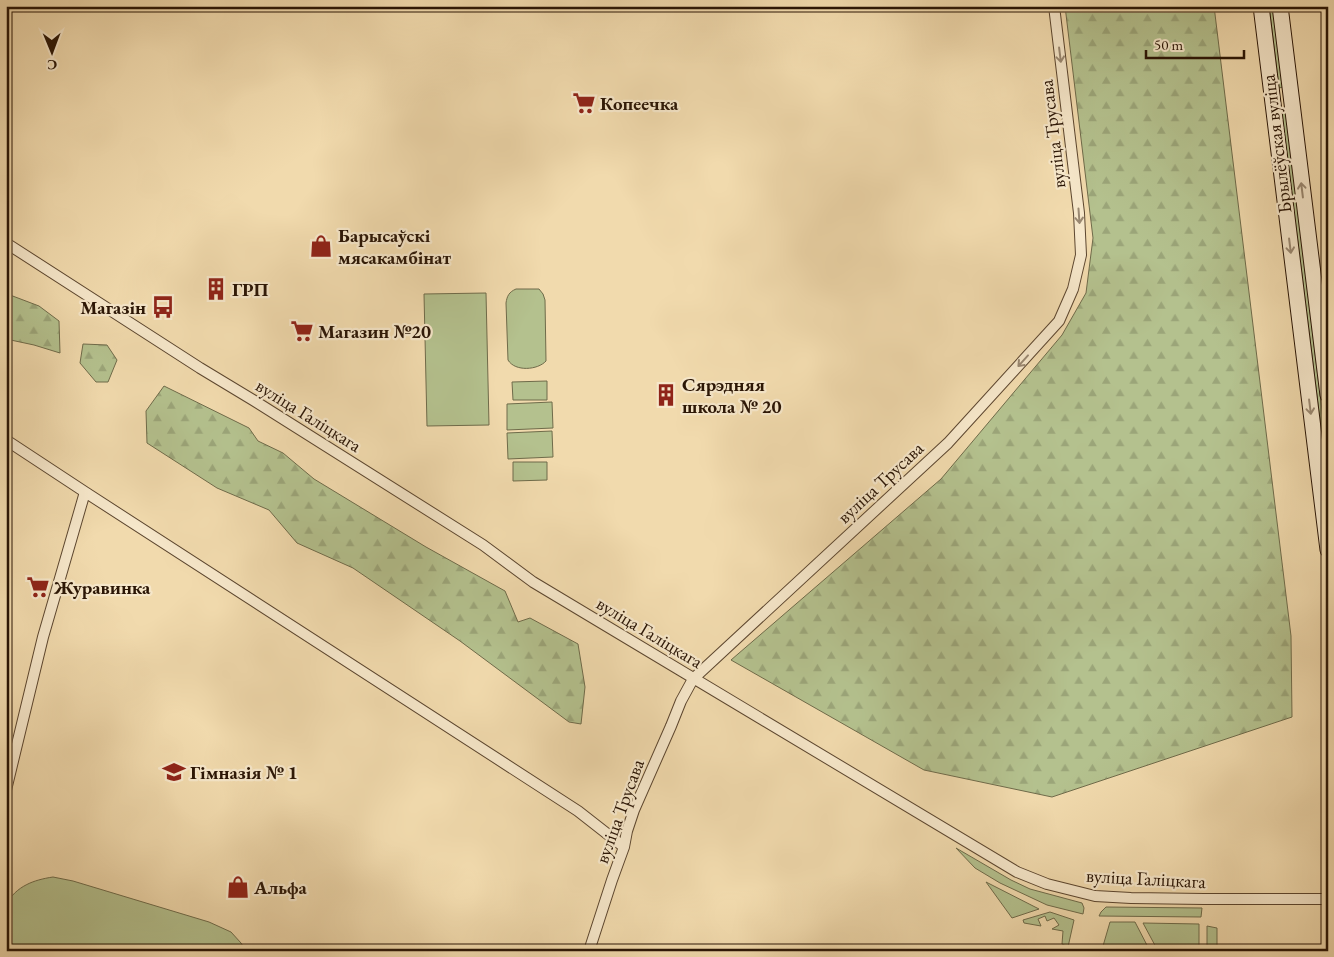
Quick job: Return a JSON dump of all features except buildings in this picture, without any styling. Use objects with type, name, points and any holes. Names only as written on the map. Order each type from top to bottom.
[{"type":"street","name":"вуліца Трусава","points":[[589,951],[624,847],[634,810],[680,701],[693,679],[948,443],[1059,321],[1073,289],[1081,255],[1079,213],[1054,6]]},
{"type":"street","name":"Брылёўская вуліца","points":[[1261,6],[1328,550]]},
{"type":"street","name":"Брылёўская вуліца","points":[[1280,6],[1328,395]]},
{"type":"street","points":[[1272,101],[1291,100]]},
{"type":"street","name":"вуліца Галіцкага","points":[[6,243],[200,368],[475,540],[533,582],[1017,872],[1047,884],[1095,896],[1227,900],[1328,899]]},
{"type":"street","points":[[6,440],[578,811],[624,847]]},
{"type":"street","points":[[6,790],[43,637],[85,492]]},
{"type":"green space","points":[[1065,6],[1214,6],[1291,636],[1292,717],[1052,797],[924,770],[731,660],[941,479],[1062,335],[1086,293],[1093,238]]},
{"type":"green space","points":[[1269,6],[1273,6],[1283,87],[1279,88]]},
{"type":"green space","points":[[1284,110],[1286,113],[1328,460],[1328,485],[1282,114]]},
{"type":"green space","points":[[516,289],[539,289],[545,300],[546,361],[532,368],[521,368],[511,364],[508,360],[506,303],[509,294]]},
{"type":"green space","points":[[6,291],[10,295],[39,306],[59,321],[60,353],[6,339]]},
{"type":"green space","points":[[486,293],[489,425],[427,426],[424,294]]},
{"type":"green space","points":[[83,344],[107,345],[117,360],[108,382],[96,382],[80,363]]},
{"type":"green space","points":[[547,381],[547,400],[513,400],[512,382]]},
{"type":"green space","points":[[164,386],[249,428],[258,441],[283,453],[314,479],[426,547],[505,591],[518,622],[530,618],[578,644],[585,687],[581,724],[569,722],[460,641],[353,568],[297,543],[269,510],[217,488],[147,443],[146,411]]},
{"type":"green space","points":[[552,402],[553,428],[507,430],[507,404]]},
{"type":"green space","points":[[552,431],[553,457],[508,459],[507,433]]},
{"type":"green space","points":[[513,462],[547,462],[547,480],[513,481]]},
{"type":"green space","points":[[956,848],[1030,889],[1082,903],[1084,908],[1083,914],[1047,905],[1000,883],[975,868]]},
{"type":"green space","points":[[53,877],[73,881],[209,922],[231,932],[246,951],[6,951],[6,904],[20,888],[39,880]]},
{"type":"green space","points":[[986,882],[1039,909],[1012,918]]},
{"type":"green space","points":[[1106,907],[1202,908],[1201,917],[1099,916]]},
{"type":"green space","points":[[1050,912],[1074,920],[1068,947],[1062,944],[1063,931],[1052,929],[1059,925],[1054,918],[1047,921],[1045,916],[1038,919],[1041,926],[1024,923],[1023,920]]},
{"type":"green space","points":[[1110,922],[1135,922],[1150,951],[1121,951],[1103,946]]},
{"type":"green space","points":[[1143,923],[1199,924],[1199,951],[1158,951]]},
{"type":"green space","points":[[1207,926],[1217,928],[1217,951],[1207,951]]},
{"type":"place","name":"Копеечка","points":[[584,103]]},
{"type":"place","name":"Барысаўскі мясакамбінат","points":[[321,246]]},
{"type":"place","name":"ГРП","points":[[216,289]]},
{"type":"place","name":"Магазін","points":[[163,307]]},
{"type":"place","name":"Магазин №20","points":[[302,331]]},
{"type":"place","name":"Сярэдняя школа № 20","points":[[666,395]]},
{"type":"place","name":"Журавинка","points":[[38,587]]},
{"type":"place","name":"Гімназія № 1","points":[[174,772]]},
{"type":"place","name":"Альфа","points":[[238,887]]}]
